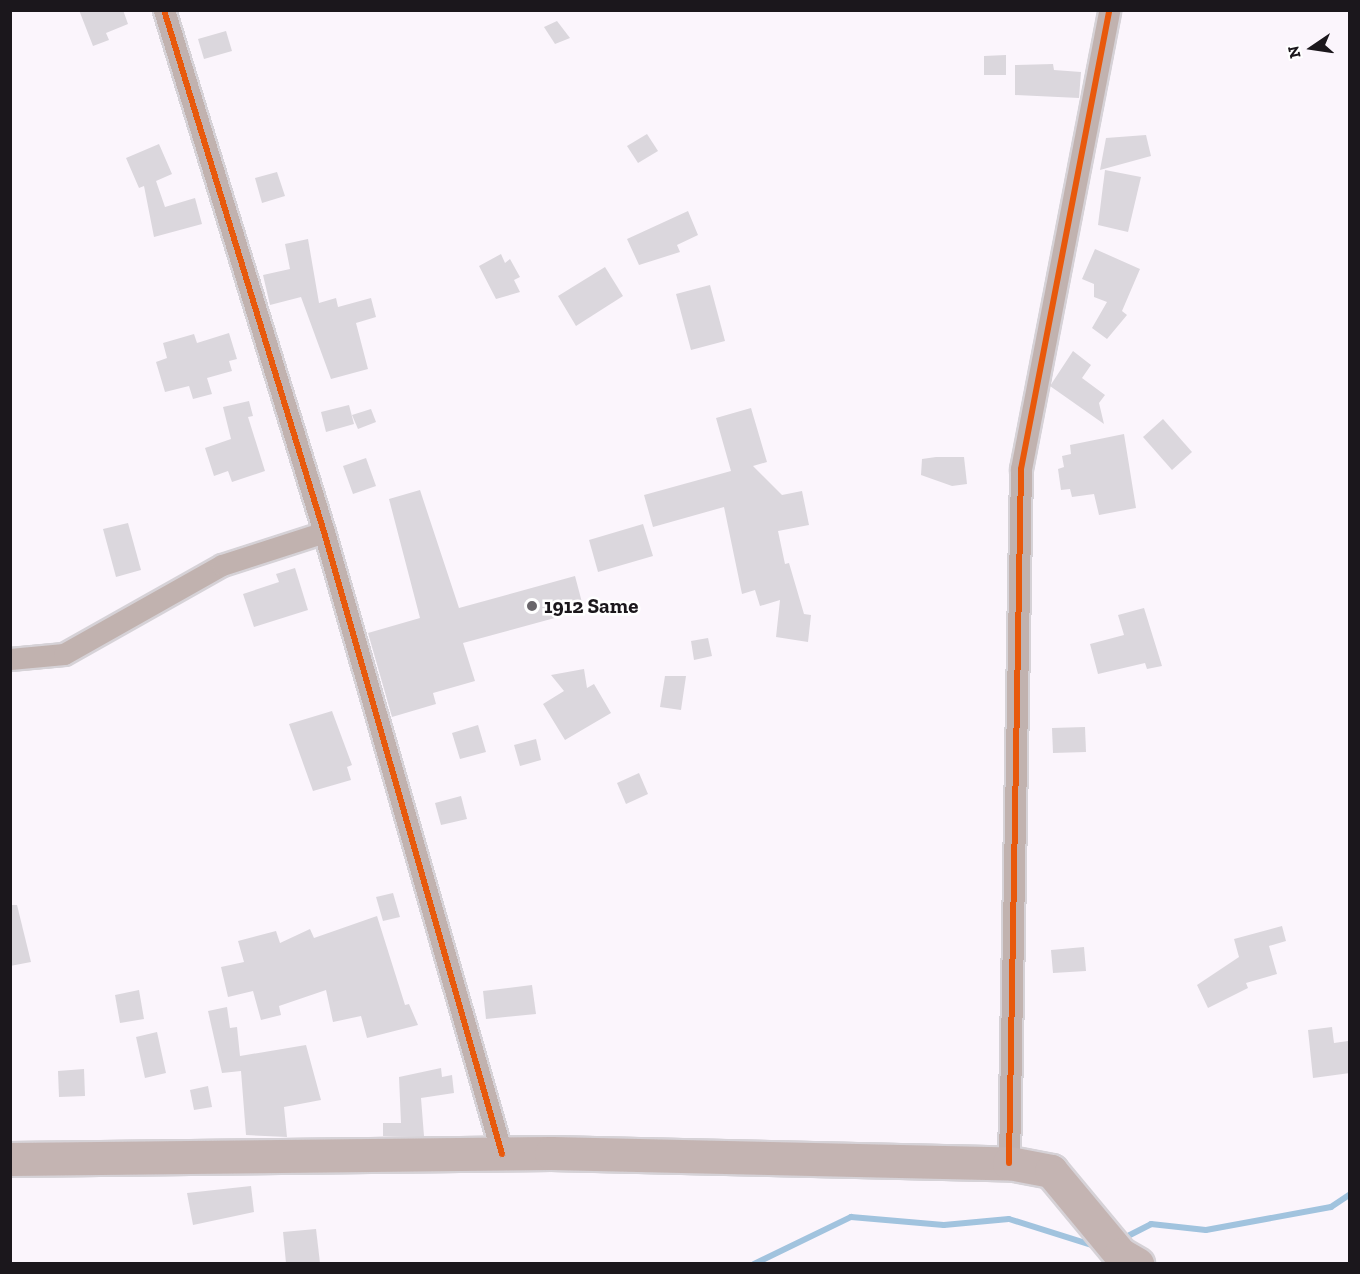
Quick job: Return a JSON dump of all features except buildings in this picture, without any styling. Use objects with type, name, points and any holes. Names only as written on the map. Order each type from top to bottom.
[{"type":"main road","points":[[10,1159],[502,1154],[1009,1163],[1051,1171],[1120,1254],[1137,1263]]},
{"type":"street","points":[[164,10],[324,532],[502,1154]]},
{"type":"street","points":[[1009,1163],[1021,470],[1109,10]]},
{"type":"street","points":[[10,659],[64,654],[222,565],[324,532]]},
{"type":"waterway","points":[[1122,1239],[1151,1224],[1206,1230],[1331,1207],[1350,1194]]},
{"type":"waterway","points":[[754,1264],[851,1217],[944,1225],[1009,1219],[1098,1247]]},
{"type":"cycle path","points":[[164,10],[324,532],[502,1154]]},
{"type":"cycle path","points":[[1009,1163],[1021,469],[1109,10]]},
{"type":"place","name":"1912 Same","points":[[532,606]]}]
